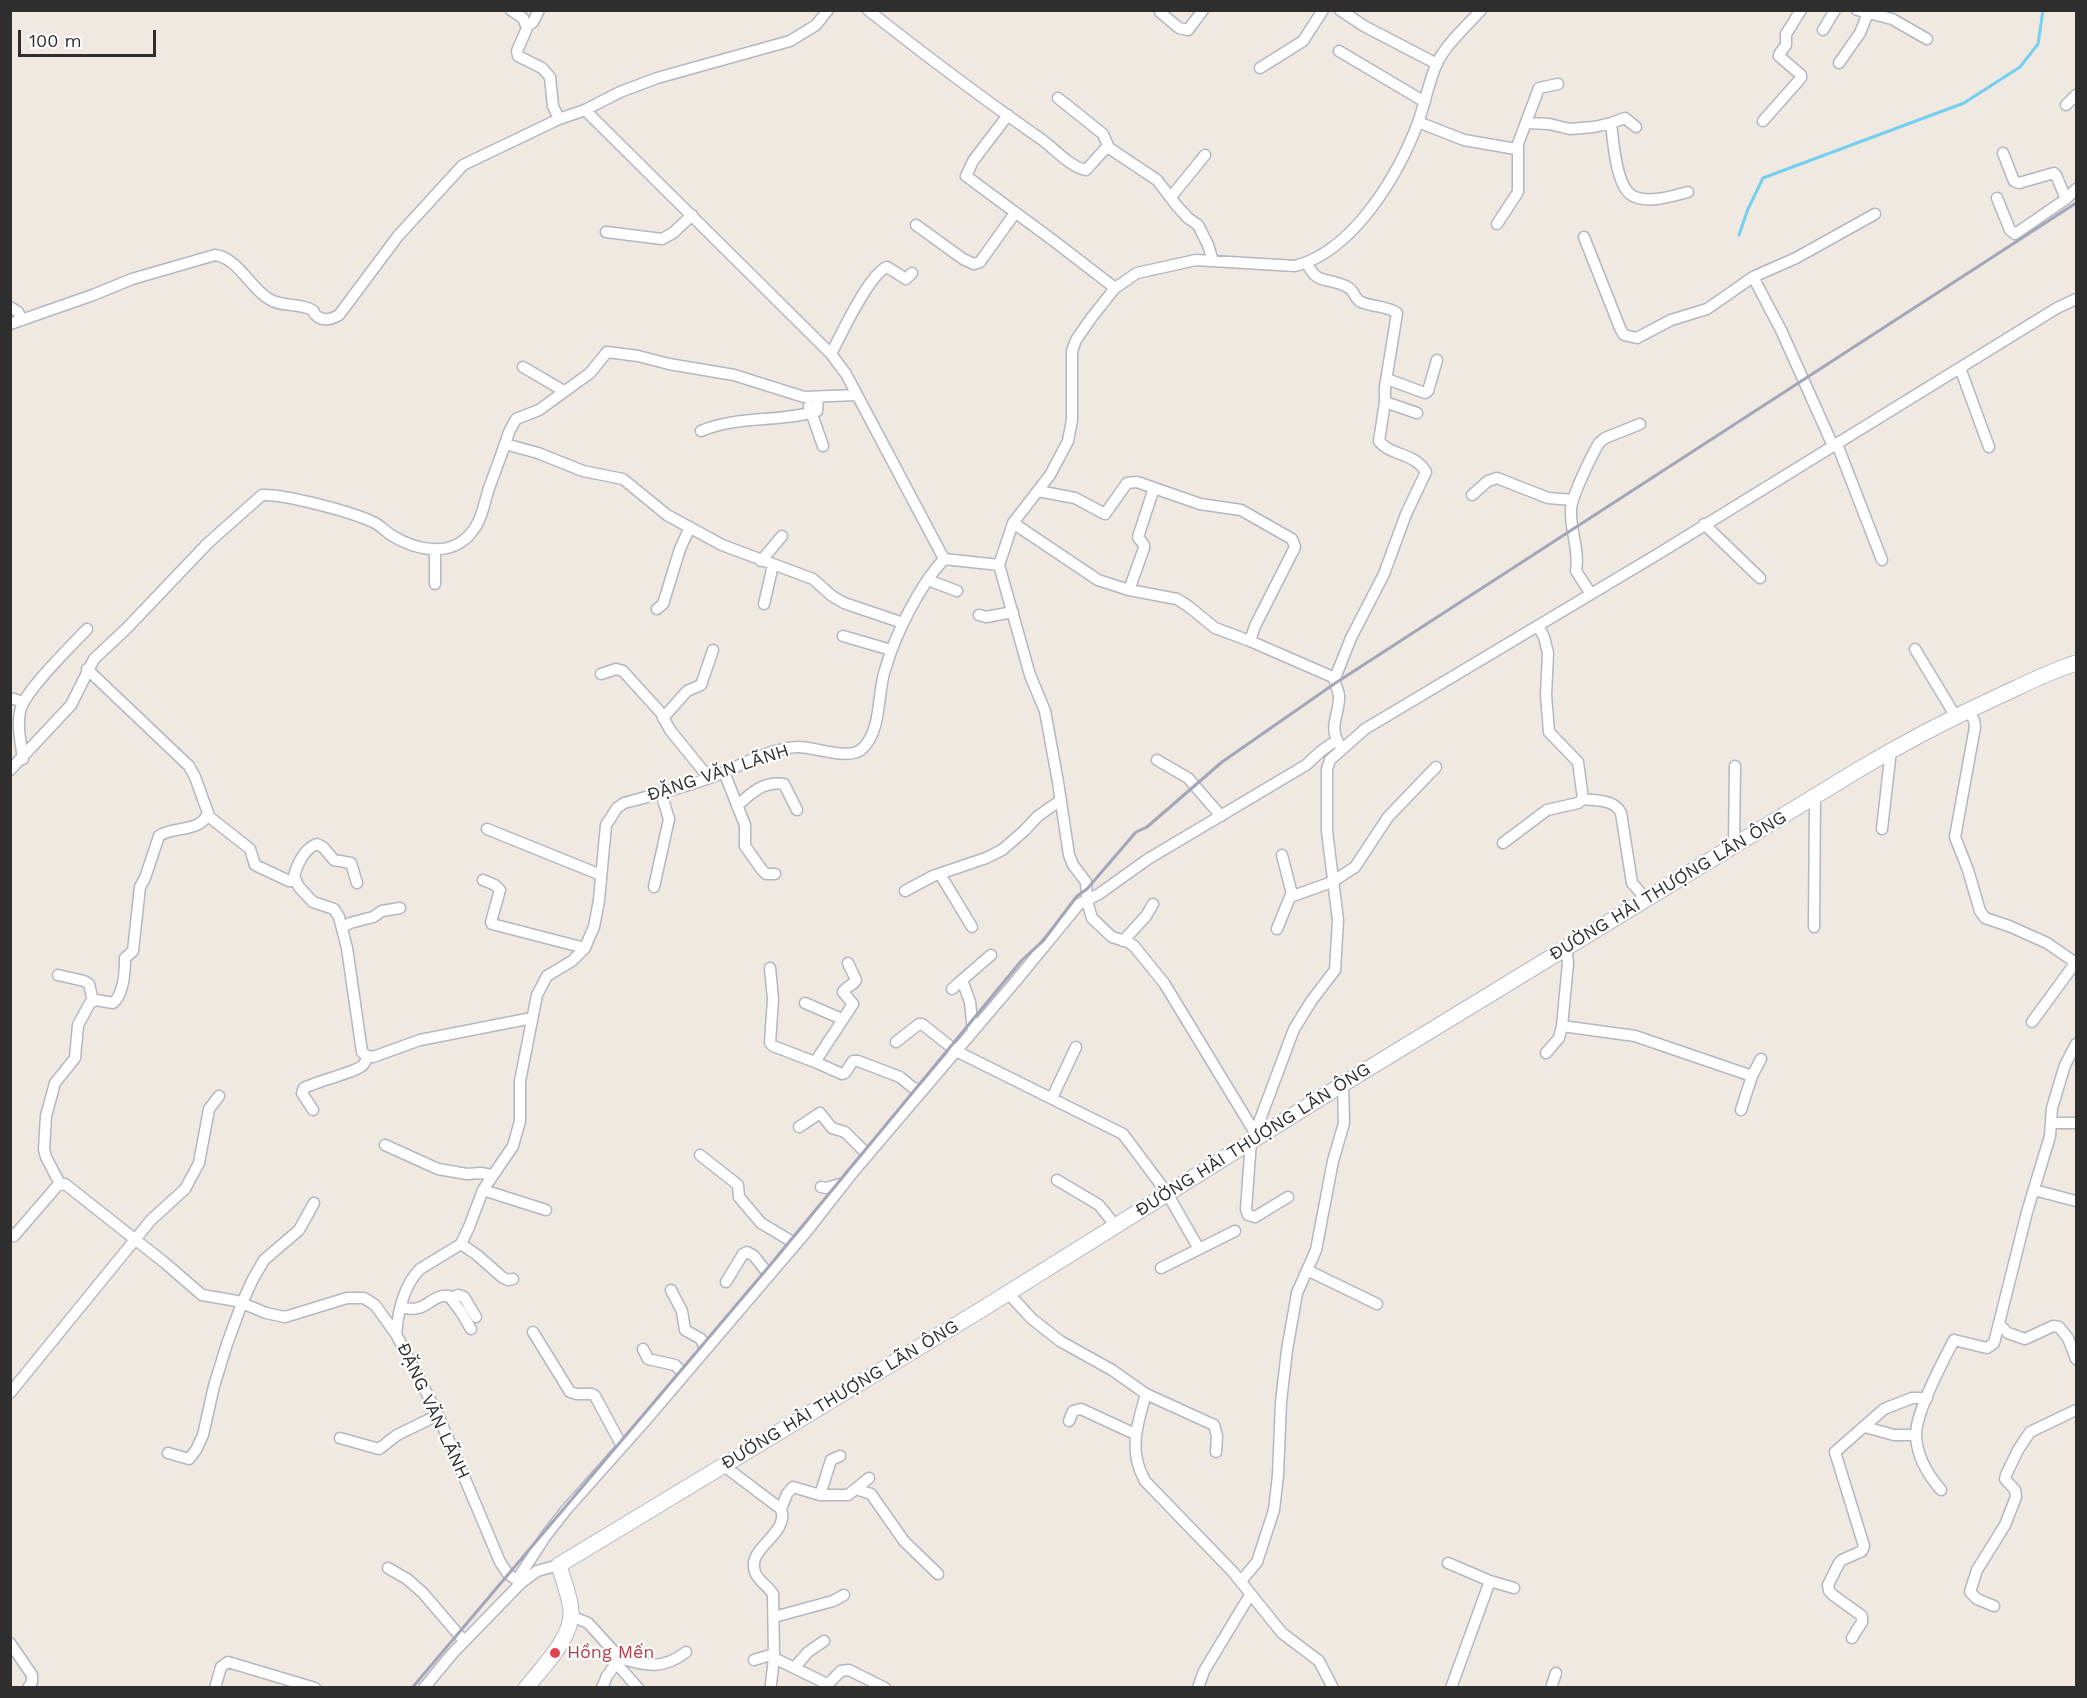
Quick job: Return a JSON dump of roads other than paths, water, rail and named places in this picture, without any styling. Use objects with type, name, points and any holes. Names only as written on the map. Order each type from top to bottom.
[{"type":"street","points":[[511,10],[523,18],[527,26],[527,32],[517,53],[521,58],[542,68],[550,76],[553,106],[559,119]]},
{"type":"street","points":[[527,26],[539,10]]},
{"type":"street","points":[[10,324],[132,279],[215,255],[232,263],[268,299],[310,309],[317,316],[332,319],[339,315],[398,237],[463,165],[620,92],[657,78],[790,41],[816,26],[828,10]]},
{"type":"street","points":[[868,10],[964,85],[1084,171],[1105,149],[1109,148]]},
{"type":"street","points":[[1160,12],[1179,28],[1188,30],[1203,10]]},
{"type":"street","points":[[1260,68],[1303,41],[1323,10]]},
{"type":"street","points":[[1340,10],[1364,26],[1437,64]]},
{"type":"street","points":[[1255,1137],[1164,983],[1134,946],[1112,938],[1092,918],[1087,901],[1086,882],[1073,865],[1069,855],[1045,711],[1030,675],[999,565],[1004,543],[1013,523],[1059,460],[1068,441],[1071,420],[1072,351],[1076,340],[1115,288],[1137,273],[1196,260],[1295,266],[1307,263],[1337,244],[1365,216],[1400,163],[1418,122],[1437,64],[1454,40],[1481,10]]},
{"type":"street","points":[[1763,121],[1801,78],[1801,75],[1779,56],[1786,45],[1786,34],[1801,10]]},
{"type":"street","points":[[1823,30],[1835,10]]},
{"type":"street","points":[[1839,63],[1860,33],[1862,12],[1892,19],[1928,39]]},
{"type":"street","points":[[1340,51],[1425,102]]},
{"type":"street","points":[[1497,224],[1518,192],[1518,147],[1539,88],[1558,84]]},
{"type":"street","points":[[2066,105],[2076,95]]},
{"type":"street","points":[[1058,98],[1103,134],[1109,148],[1137,168],[1149,173],[1188,218],[1198,225],[1213,261]]},
{"type":"street","points":[[585,110],[831,354],[846,374],[944,559],[999,565]]},
{"type":"street","points":[[1008,115],[973,161],[966,176],[1115,288]]},
{"type":"street","points":[[1526,123],[1549,124],[1570,129],[1594,127],[1625,118],[1636,127]]},
{"type":"street","points":[[1418,122],[1464,140],[1512,150],[1518,147]]},
{"type":"street","points":[[1611,123],[1618,167],[1624,188],[1629,194],[1643,199],[1688,192]]},
{"type":"street","points":[[2003,153],[2014,182],[2019,183],[2054,173],[2066,200]]},
{"type":"street","points":[[1171,197],[1205,155]]},
{"type":"street","points":[[1997,198],[2010,230],[2015,234],[2066,200],[2076,189]]},
{"type":"street","points":[[916,225],[963,259],[974,264],[980,262],[1015,213]]},
{"type":"street","points":[[606,232],[662,239],[674,233],[692,214]]},
{"type":"street","points":[[1584,237],[1620,328],[1624,335],[1636,338],[1671,320],[1707,309],[1753,277],[1789,261],[1875,214]]},
{"type":"street","points":[[1288,1197],[1255,1217],[1248,1215],[1246,1209],[1255,1137],[1294,1029],[1335,970],[1338,920],[1327,831],[1327,769],[1339,744],[1334,723],[1339,697],[1334,684],[1335,678],[1351,638],[1384,574],[1406,514],[1425,475],[1425,470],[1411,457],[1380,444],[1379,435],[1397,313],[1360,302],[1351,289],[1319,279],[1311,272],[1307,263]]},
{"type":"street","points":[[831,354],[862,296],[882,270],[887,267],[906,279],[912,273]]},
{"type":"street","points":[[1753,277],[1781,330],[1835,445],[1882,560]]},
{"type":"street","points":[[423,1688],[519,1581],[545,1537],[796,1244],[1079,904],[1087,901],[1148,859],[1306,765],[1321,751],[1339,744],[1538,626],[2057,308],[2076,299]]},
{"type":"street","points":[[10,307],[18,312],[22,320]]},
{"type":"street","points":[[10,770],[71,705],[87,669],[105,647],[208,543],[262,495],[273,495],[316,504],[375,522],[391,535],[424,549],[446,549],[460,542],[476,527],[516,419],[539,410],[590,373],[604,354],[610,352],[734,375],[804,397],[857,395]]},
{"type":"street","points":[[1387,379],[1425,393],[1428,391],[1437,360]]},
{"type":"street","points":[[523,367],[564,391]]},
{"type":"street","points":[[1960,368],[1989,447]]},
{"type":"street","points":[[804,397],[812,412],[823,446]]},
{"type":"street","points":[[701,431],[726,422],[782,418],[817,411],[818,397]]},
{"type":"street","points":[[1385,402],[1417,413]]},
{"type":"street","points":[[1591,594],[1576,571],[1578,559],[1570,511],[1573,500],[1599,443],[1605,438],[1640,424]]},
{"type":"street","points":[[506,444],[538,453],[583,471],[623,479],[667,515],[722,545],[813,579],[832,596],[844,603],[903,623]]},
{"type":"street","points":[[1472,495],[1488,480],[1497,478],[1548,498],[1573,500]]},
{"type":"street","points":[[1038,491],[1076,498],[1105,514],[1130,482],[1200,504],[1241,510],[1294,541],[1295,547],[1255,626],[1250,641]]},
{"type":"street","points":[[1129,590],[1144,548],[1138,537],[1154,488]]},
{"type":"street","points":[[1013,523],[1098,579],[1129,590],[1177,600],[1215,628],[1335,678]]},
{"type":"street","points":[[1704,524],[1760,578]]},
{"type":"street","points":[[657,609],[663,604],[680,549],[690,527]]},
{"type":"street","points":[[761,561],[782,536]]},
{"type":"street","points":[[435,550],[435,584]]},
{"type":"street","name":"ĐẶNG VĂN LÃNH","points":[[585,948],[594,927],[604,833],[611,814],[616,808],[624,803],[709,778],[758,757],[784,749],[799,747],[852,754],[862,750],[873,727],[881,696],[883,674],[891,650],[903,623],[928,580],[944,559]]},
{"type":"street","points":[[764,604],[773,565]]},
{"type":"street","points":[[928,580],[957,591]]},
{"type":"street","points":[[979,615],[986,617],[1013,612]]},
{"type":"street","points":[[1538,626],[1544,637],[1548,653],[1546,695],[1549,732],[1578,762],[1583,799]]},
{"type":"street","points":[[22,759],[20,716],[23,704],[27,696],[87,629]]},
{"type":"street","points":[[843,636],[891,650]]},
{"type":"street","points":[[1915,649],[1962,714],[1974,720],[1975,727],[1955,837],[1980,911],[1985,918],[2009,926],[2047,944],[2076,962],[2032,1022]]},
{"type":"street","points":[[663,718],[687,691],[701,686],[713,650]]},
{"type":"street","name":"ĐƯỜNG HẢI THƯỢNG LÃN ÔNG","points":[[559,1565],[1167,1194],[1255,1137],[1891,750],[2039,677],[2076,663]]},
{"type":"street","points":[[87,669],[189,766],[195,777],[207,815],[250,849],[255,865],[295,881],[313,902],[334,909],[347,948],[362,1052],[367,1056],[373,1057],[420,1040],[532,1018]]},
{"type":"street","points":[[601,674],[610,670],[623,671],[709,778]]},
{"type":"street","points":[[10,698],[23,704]]},
{"type":"street","points":[[1882,829],[1891,750]]},
{"type":"street","points":[[1157,760],[1188,778],[1221,816]]},
{"type":"street","points":[[1734,846],[1735,766]]},
{"type":"street","points":[[1292,894],[1332,882],[1360,863],[1388,818],[1436,767]]},
{"type":"street","points":[[724,772],[745,825],[746,846],[766,874],[775,874]]},
{"type":"street","points":[[737,806],[756,789],[776,783],[784,784],[797,810]]},
{"type":"street","points":[[654,887],[669,819],[661,793]]},
{"type":"street","points":[[1814,927],[1815,796]]},
{"type":"street","points":[[1503,843],[1547,810],[1578,803],[1583,799],[1611,802],[1618,806],[1621,813],[1632,883],[1646,899]]},
{"type":"street","points":[[905,891],[940,874],[1002,850],[1038,816],[1061,800]]},
{"type":"street","points":[[93,1001],[113,1003],[118,998],[125,974],[125,958],[133,951],[140,887],[146,878],[159,836],[166,832],[184,830],[204,820],[207,815]]},
{"type":"street","points":[[487,829],[601,875]]},
{"type":"street","points":[[295,881],[294,876],[300,860],[312,846],[317,844],[323,847],[334,860],[351,863],[357,883]]},
{"type":"street","points":[[1277,929],[1292,894],[1282,855]]},
{"type":"street","points":[[940,874],[972,927]]},
{"type":"street","points":[[483,880],[500,890],[492,924],[585,948]]},
{"type":"street","points":[[1123,941],[1146,916],[1153,904]]},
{"type":"street","points":[[342,928],[350,922],[373,917],[381,910],[400,908]]},
{"type":"street","points":[[513,1279],[505,1279],[461,1244],[483,1190],[513,1146],[518,1132],[520,1081],[537,995],[548,976],[572,961],[585,948]]},
{"type":"street","points":[[1546,1053],[1561,1036],[1568,963],[1566,948]]},
{"type":"street","points":[[952,989],[991,955]]},
{"type":"street","points":[[815,1062],[853,1004],[843,992],[856,980],[848,963]]},
{"type":"street","points":[[770,968],[774,999],[770,1043],[773,1046],[842,1074],[853,1061],[858,1061],[900,1077],[912,1087],[922,1090]]},
{"type":"street","points":[[58,975],[86,982],[92,991],[93,1001],[78,1025],[75,1058],[55,1083],[46,1116],[44,1149],[60,1184]]},
{"type":"street","points":[[962,980],[970,1002],[973,1031]]},
{"type":"street","points":[[805,1003],[842,1019]]},
{"type":"street","points":[[896,1042],[922,1024],[956,1050],[1123,1134],[1167,1194],[1199,1249]]},
{"type":"street","points":[[1562,1026],[1635,1036],[1752,1076]]},
{"type":"street","points":[[1941,1490],[1926,1471],[1916,1434],[1917,1425],[1954,1340],[1987,1348],[1994,1343],[2050,1136],[2052,1108],[2065,1065],[2076,1044]]},
{"type":"street","points":[[1052,1098],[1076,1047]]},
{"type":"street","points":[[313,1110],[302,1094],[304,1088],[329,1077],[357,1070],[365,1064],[367,1056]]},
{"type":"street","points":[[1741,1110],[1752,1076],[1761,1059]]},
{"type":"street","points":[[1241,1581],[1257,1562],[1274,1510],[1287,1350],[1297,1293],[1317,1243],[1333,1161],[1344,1123],[1342,1084]]},
{"type":"street","points":[[10,1393],[151,1220],[174,1199],[190,1180],[199,1163],[209,1109],[219,1096]]},
{"type":"street","points":[[799,1127],[820,1113],[832,1128],[845,1132],[868,1155]]},
{"type":"street","points":[[2051,1123],[2076,1123]]},
{"type":"street","points":[[385,1145],[438,1169],[492,1175]]},
{"type":"street","points":[[700,1155],[738,1185],[739,1197],[761,1223],[796,1244]]},
{"type":"street","points":[[1057,1180],[1099,1205],[1115,1225]]},
{"type":"street","points":[[821,1187],[826,1188],[845,1183]]},
{"type":"street","points":[[12,1237],[60,1184]]},
{"type":"street","points":[[60,1184],[70,1186],[165,1263],[198,1293],[242,1303],[266,1313],[285,1317],[347,1298],[364,1298],[372,1302],[396,1334]]},
{"type":"street","points":[[483,1190],[546,1210]]},
{"type":"street","points":[[2034,1190],[2076,1201]]},
{"type":"street","points":[[168,1453],[189,1459],[196,1450],[203,1435],[214,1386],[242,1303],[264,1260],[299,1230],[314,1203]]},
{"type":"street","points":[[1161,1268],[1235,1231]]},
{"type":"street","name":"ĐẶNG VĂN LÃNH","points":[[461,1244],[415,1274],[407,1287],[396,1334],[438,1415],[500,1562],[508,1574],[519,1581]]},
{"type":"street","points":[[726,1282],[743,1254],[747,1252],[754,1256],[769,1275]]},
{"type":"street","points":[[1307,1270],[1377,1304]]},
{"type":"street","points":[[670,1290],[682,1311],[685,1330],[701,1339],[705,1349]]},
{"type":"street","points":[[1007,1292],[1032,1319],[1060,1341],[1112,1370],[1146,1394],[1214,1425],[1217,1436],[1216,1452]]},
{"type":"street","points":[[401,1307],[417,1310],[443,1295],[452,1298],[471,1329]]},
{"type":"street","points":[[452,1298],[458,1295],[464,1297],[476,1317]]},
{"type":"street","points":[[1999,1324],[2008,1333],[2025,1339],[2053,1326],[2060,1326],[2068,1338],[2076,1359]]},
{"type":"street","points":[[533,1332],[570,1392],[595,1396],[622,1446]]},
{"type":"street","points":[[643,1349],[648,1359],[675,1365],[684,1374]]},
{"type":"street","points":[[1146,1394],[1135,1434],[1138,1464],[1145,1481],[1241,1581],[1282,1633],[1319,1661],[1333,1688]]},
{"type":"street","points":[[1852,1638],[1862,1622],[1862,1616],[1833,1595],[1828,1585],[1842,1560],[1862,1551],[1864,1546],[1835,1452],[1884,1409],[1911,1398],[1927,1398]]},
{"type":"street","points":[[1070,1420],[1073,1411],[1081,1409],[1135,1434]]},
{"type":"street","points":[[1994,1606],[1977,1599],[1970,1592],[1977,1570],[2005,1525],[2016,1497],[2015,1490],[2005,1479],[2006,1475],[2030,1432],[2076,1410]]},
{"type":"street","points":[[340,1438],[379,1449],[397,1435],[438,1415]]},
{"type":"street","points":[[1865,1427],[1894,1435],[1916,1434]]},
{"type":"street","points":[[820,1495],[831,1460],[840,1456]]},
{"type":"street","points":[[724,1466],[781,1509],[783,1516],[782,1524],[757,1556],[753,1567],[757,1576],[773,1594],[774,1656],[771,1684]]},
{"type":"street","points":[[781,1509],[793,1486],[820,1495],[848,1495],[869,1478]]},
{"type":"street","points":[[856,1489],[872,1494],[904,1541],[939,1574]]},
{"type":"street","points":[[1448,1563],[1490,1581],[1514,1588]]},
{"type":"street","points":[[519,1581],[537,1571],[559,1565],[571,1606],[568,1631],[526,1688]]},
{"type":"street","points":[[388,1568],[407,1579],[423,1593],[465,1641]]},
{"type":"street","points":[[1451,1688],[1490,1581]]},
{"type":"street","points":[[774,1617],[833,1601],[844,1595]]},
{"type":"street","points":[[1198,1688],[1204,1671],[1250,1595]]},
{"type":"street","points":[[571,1616],[588,1623],[638,1688]]},
{"type":"street","points":[[795,1667],[808,1652],[824,1641]]},
{"type":"street","points":[[10,1643],[32,1675],[32,1682],[28,1688]]},
{"type":"street","points":[[618,1661],[664,1664],[677,1659],[686,1652]]},
{"type":"street","points":[[754,1660],[774,1656],[825,1683],[830,1682],[844,1670],[885,1688]]},
{"type":"street","points":[[602,1688],[607,1676],[618,1661]]},
{"type":"street","points":[[215,1688],[221,1667],[228,1662],[314,1687]]},
{"type":"street","points":[[1551,1688],[1556,1673]]},
{"type":"waterway","points":[[1739,235],[1763,178],[1964,103],[2020,67],[2038,44],[2043,10]]},
{"type":"railway","points":[[412,1688],[771,1264],[1022,960],[1043,941],[1077,896],[1087,889],[1136,832],[1147,827],[1222,762],[1334,684],[2076,203]]},
{"type":"place","name":"Hồng Mến","points":[[555,1653]]}]
